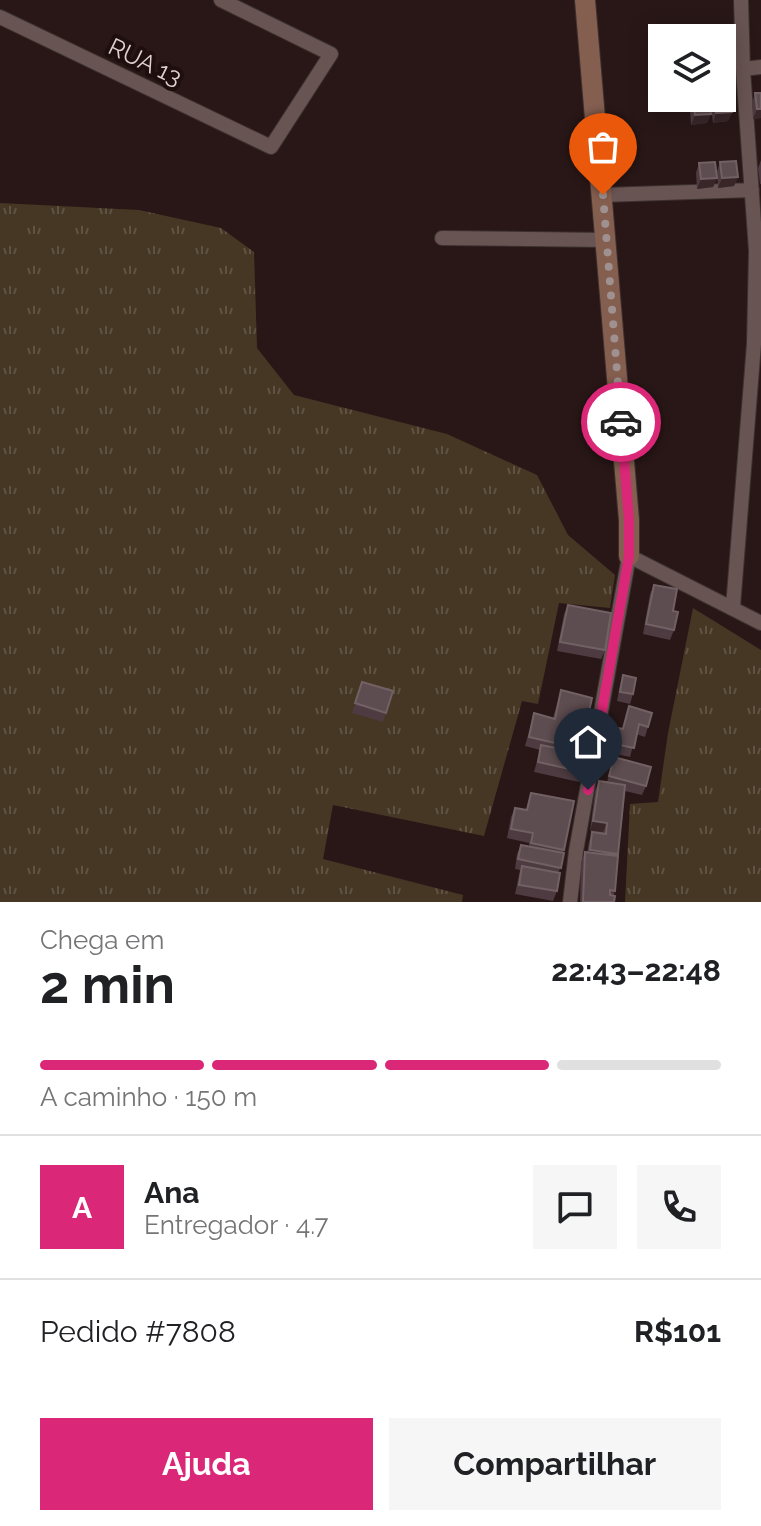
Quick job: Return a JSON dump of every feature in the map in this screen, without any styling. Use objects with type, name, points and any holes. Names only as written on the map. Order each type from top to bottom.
[{"type":"street","name":"RUA 13","points":[[0,17],[271,147],[331,54],[221,0]]},
{"type":"street","points":[[570,902],[576,851],[629,556],[629,520],[585,0]]},
{"type":"street","points":[[733,607],[754,344],[756,251],[756,197],[743,69],[741,0]]},
{"type":"street","points":[[743,69],[761,67]]},
{"type":"street","points":[[603,195],[756,197]]},
{"type":"street","points":[[442,238],[606,240]]},
{"type":"street","points":[[629,556],[761,623]]},
{"type":"green space","points":[[0,203],[139,210],[221,228],[254,252],[257,348],[294,395],[447,434],[537,475],[568,535],[615,575],[610,608],[559,603],[538,704],[522,701],[484,836],[333,805],[323,859],[463,895],[462,902],[0,902]]},
{"type":"green space","points":[[693,608],[761,650],[761,902],[625,902],[630,804],[658,802],[668,733]]},
{"type":"building","points":[[755,93],[761,93],[761,109],[757,109]]},
{"type":"building","points":[[695,112],[711,112],[711,114],[695,115]]},
{"type":"building","points":[[736,161],[738,177],[722,178],[720,162]]},
{"type":"building","points":[[715,162],[717,178],[701,179],[699,163]]},
{"type":"building","points":[[654,585],[677,589],[673,611],[678,612],[674,630],[646,624]]},
{"type":"building","points":[[568,605],[611,613],[605,650],[560,642]]},
{"type":"building","points":[[623,675],[636,678],[633,694],[620,692]]},
{"type":"building","points":[[362,682],[393,691],[386,713],[355,703]]},
{"type":"building","points":[[561,690],[592,698],[581,749],[529,737],[534,713],[555,719]]},
{"type":"building","points":[[629,706],[652,713],[648,727],[639,724],[634,748],[615,744],[618,728],[623,729]]},
{"type":"building","points":[[541,745],[586,754],[583,772],[538,762]]},
{"type":"building","points":[[614,757],[651,767],[646,786],[609,776]]},
{"type":"building","points":[[599,781],[625,785],[618,854],[590,850],[592,832],[606,834],[607,823],[593,821]]},
{"type":"building","points":[[531,793],[574,801],[564,850],[531,843],[533,833],[511,829],[515,808],[527,810]]},
{"type":"building","points":[[521,845],[564,853],[561,868],[518,859]]},
{"type":"building","points":[[585,852],[618,856],[615,891],[610,890],[610,895],[615,896],[614,902],[583,902]]},
{"type":"building","points":[[522,866],[560,873],[557,891],[519,885]]},
{"type":"way so far","points":[[603,195],[621,422]]},
{"type":"route","points":[[588,790],[629,556],[621,422]]}]
